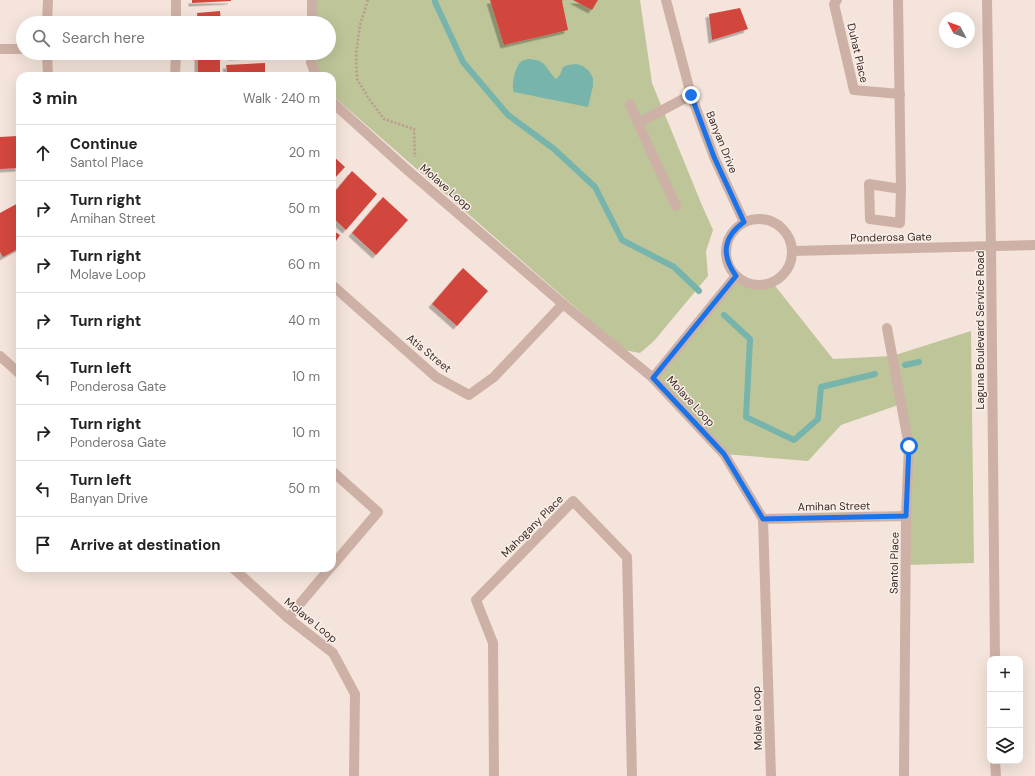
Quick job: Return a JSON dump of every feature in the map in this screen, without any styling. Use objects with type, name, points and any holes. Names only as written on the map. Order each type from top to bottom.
[{"type":"street","points":[[47,16],[48,0]]},
{"type":"street","points":[[176,0],[176,16]]},
{"type":"street","points":[[312,0],[312,16]]},
{"type":"street","name":"Banyan Drive","points":[[666,0],[691,95],[714,157],[744,222]]},
{"type":"street","name":"Duhat Place","points":[[837,0],[834,4],[854,90],[900,94]]},
{"type":"street","points":[[898,0],[901,189],[900,223],[870,219],[869,184],[901,189]]},
{"type":"street","name":"Laguna Boulevard Service Road","points":[[987,0],[995,656]]},
{"type":"street","points":[[0,49],[16,49]]},
{"type":"street","points":[[47,60],[48,72]]},
{"type":"street","points":[[175,72],[176,60]]},
{"type":"street","points":[[312,60],[315,72]]},
{"type":"street","points":[[638,122],[691,95]]},
{"type":"street","points":[[630,104],[676,206]]},
{"type":"street","name":"Molave Loop","points":[[336,106],[405,168],[563,304],[653,378],[724,454],[763,519],[771,776]]},
{"type":"street","points":[[755,219],[766,219],[776,223],[785,230],[790,240],[792,251],[791,260],[787,269],[780,277],[766,284],[753,284],[741,280],[736,276],[730,267],[726,257],[726,247],[729,237],[735,228],[744,222],[755,219]]},
{"type":"street","name":"Ponderosa Gate","points":[[792,251],[1035,245]]},
{"type":"street","points":[[653,378],[736,276]]},
{"type":"street","name":"Atis Street","points":[[336,289],[436,377],[469,396],[494,377],[563,304]]},
{"type":"street","name":"Santol Place","points":[[887,328],[909,446],[906,516],[904,776]]},
{"type":"street","points":[[0,356],[16,370]]},
{"type":"street","points":[[336,475],[378,512],[336,561]]},
{"type":"street","name":"Mahogany Place","points":[[494,776],[493,643],[476,600],[573,501],[627,557],[632,776]]},
{"type":"street","name":"Amihan Street","points":[[763,519],[906,516]]},
{"type":"street","name":"Molave Loop","points":[[237,572],[288,618],[333,653],[355,694],[354,776]]},
{"type":"street","points":[[288,618],[327,572]]},
{"type":"street","points":[[996,764],[996,776]]},
{"type":"path","points":[[368,0],[360,25],[356,54],[357,79],[369,99],[384,119],[414,129],[415,158],[405,168]]},
{"type":"green space","points":[[316,0],[640,0],[652,83],[713,230],[706,251],[708,276],[654,341],[640,353],[624,350],[336,98],[336,72],[320,72],[316,60],[336,60],[336,16],[316,16]]},
{"type":"green space","points":[[736,276],[753,284],[772,282],[833,359],[892,356],[971,331],[974,563],[906,565],[909,446],[901,404],[841,425],[808,461],[724,454],[653,378]]},
{"type":"water","points":[[528,59],[539,61],[545,65],[556,79],[560,75],[563,67],[576,64],[583,66],[589,71],[593,78],[593,86],[588,107],[514,92],[513,81],[517,67],[522,61]]},
{"type":"building","points":[[192,0],[231,0],[231,1],[192,3]]},
{"type":"building","points":[[490,0],[563,0],[568,30],[504,45]]},
{"type":"building","points":[[573,0],[598,0],[592,10]]},
{"type":"building","points":[[740,8],[748,29],[712,40],[709,14]]},
{"type":"building","points":[[220,11],[220,16],[197,16],[197,13]]},
{"type":"building","points":[[198,60],[220,60],[220,72],[198,72]]},
{"type":"building","points":[[265,63],[265,72],[227,72],[226,65]]},
{"type":"building","points":[[16,136],[16,168],[0,169],[0,137]]},
{"type":"building","points":[[336,159],[345,167],[336,177]]},
{"type":"building","points":[[352,171],[377,194],[346,230],[336,221],[336,190]]},
{"type":"building","points":[[383,197],[408,220],[376,255],[352,233]]},
{"type":"building","points":[[16,204],[16,250],[3,257],[0,252],[0,213]]},
{"type":"building","points":[[336,232],[340,235],[336,241]]},
{"type":"building","points":[[463,268],[488,291],[457,326],[432,304]]},
{"type":"waterway","points":[[435,0],[463,62],[508,115],[554,149],[595,187],[622,240],[674,267],[699,291]]},
{"type":"waterway","points":[[724,315],[750,339],[746,417],[794,440],[818,419],[821,387],[875,374]]},
{"type":"waterway","points":[[905,365],[919,362]]},
{"type":"route","points":[[691,95],[714,157],[744,222],[735,228],[729,237],[726,247],[726,257],[736,276],[653,378],[724,454],[763,519],[906,516],[909,446]]}]
